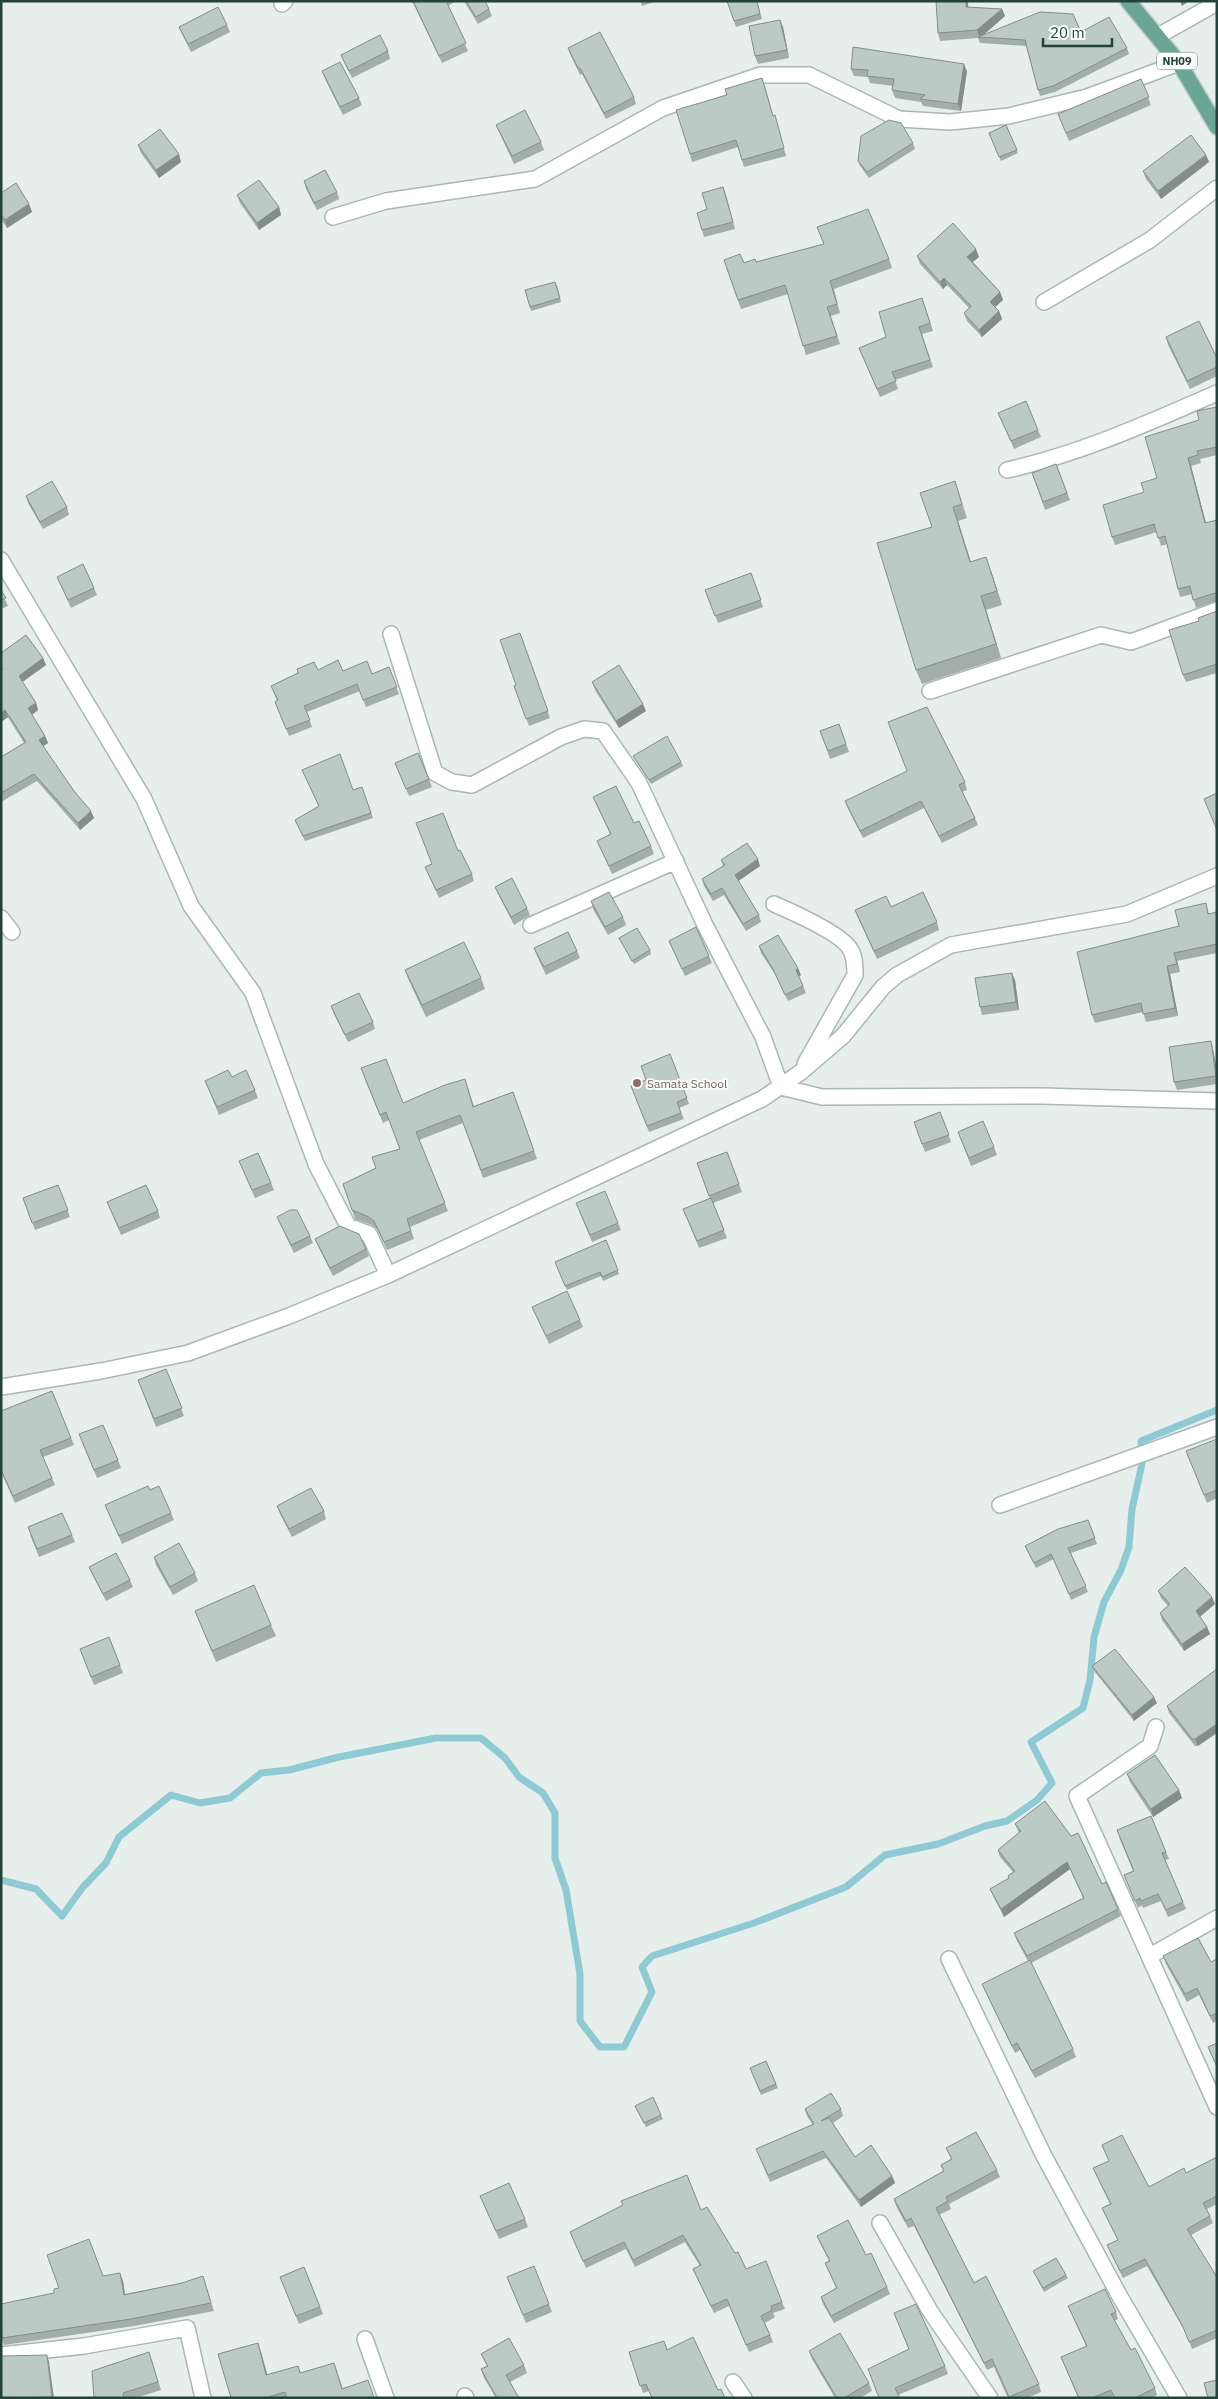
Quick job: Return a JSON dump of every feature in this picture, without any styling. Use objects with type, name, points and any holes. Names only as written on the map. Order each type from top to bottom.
[{"type":"main road","name":"NH09","points":[[1128,1],[1179,63],[1217,127]]},
{"type":"street","points":[[1158,36],[1217,3]]},
{"type":"street","points":[[333,217],[386,201],[535,179],[663,108],[760,75],[809,75],[899,119],[950,122],[1009,116],[1087,97],[1179,63]]},
{"type":"street","points":[[1044,302],[1150,240],[1217,188]]},
{"type":"street","points":[[1007,470],[1044,462],[1133,430],[1217,393]]},
{"type":"street","points":[[1,560],[144,799],[191,906],[253,993],[316,1164],[348,1226],[369,1234],[388,1275]]},
{"type":"street","points":[[930,691],[1101,635],[1131,642],[1217,610]]},
{"type":"street","points":[[391,634],[435,773],[452,782],[472,785],[561,737],[584,729],[603,732],[639,783],[705,925],[763,1037],[781,1087]]},
{"type":"street","points":[[531,925],[676,860]]},
{"type":"street","points":[[2,1385],[100,1371],[188,1353],[289,1316],[388,1275],[705,1127],[781,1087],[843,1036],[883,987],[897,975],[951,945],[1126,914],[1217,876]]},
{"type":"street","points":[[774,904],[811,920],[850,947],[854,962],[855,975],[801,1072]]},
{"type":"street","points":[[1,918],[12,932]]},
{"type":"street","points":[[781,1087],[822,1097],[1042,1096],[1217,1101]]},
{"type":"street","points":[[1000,1504],[1217,1427]]},
{"type":"street","points":[[1156,1727],[1150,1746],[1077,1796],[1217,2106]]},
{"type":"street","points":[[1150,1956],[1217,1918]]},
{"type":"street","points":[[949,1958],[1044,2156],[1119,2296],[1179,2398]]},
{"type":"street","points":[[880,2223],[930,2312],[990,2398]]},
{"type":"street","points":[[1,2355],[84,2346],[187,2328],[203,2398]]},
{"type":"street","points":[[365,2339],[386,2398]]},
{"type":"street","points":[[734,2382],[744,2398]]},
{"type":"building","points":[[413,1],[446,1],[466,43],[439,56]]},
{"type":"building","points":[[466,1],[485,1],[489,9],[476,17]]},
{"type":"building","points":[[727,1],[757,1],[760,14],[734,21]]},
{"type":"building","points":[[936,1],[966,1],[966,7],[1002,9],[977,30],[938,33]]},
{"type":"building","points":[[218,7],[227,25],[188,44],[179,27]]},
{"type":"building","points":[[1040,12],[1073,14],[1081,32],[1109,17],[1127,48],[1053,86],[1038,90],[1025,40],[978,37]]},
{"type":"building","points":[[780,20],[787,50],[755,56],[749,26]]},
{"type":"building","points":[[600,32],[634,97],[604,113],[568,48]]},
{"type":"building","points":[[380,35],[388,51],[349,71],[341,55]]},
{"type":"building","points":[[853,47],[964,64],[958,104],[920,99],[925,95],[892,90],[894,79],[867,76],[868,70],[851,69]]},
{"type":"building","points":[[340,62],[359,98],[340,107],[322,71]]},
{"type":"building","points":[[762,78],[784,148],[742,160],[736,140],[690,154],[676,110],[727,95],[725,89]]},
{"type":"building","points":[[1141,79],[1149,97],[1066,133],[1058,114]]},
{"type":"building","points":[[525,110],[541,142],[512,156],[496,125]]},
{"type":"building","points":[[889,120],[901,123],[913,143],[867,172],[858,161],[861,136]]},
{"type":"building","points":[[1006,125],[1017,150],[999,157],[989,133]]},
{"type":"building","points":[[160,129],[179,154],[156,170],[138,145]]},
{"type":"building","points":[[1191,135],[1206,155],[1158,191],[1143,171]]},
{"type":"building","points":[[325,170],[337,192],[314,203],[304,181]]},
{"type":"building","points":[[259,180],[279,207],[257,223],[237,195]]},
{"type":"building","points":[[16,183],[29,204],[5,220],[1,215],[1,193]]},
{"type":"building","points":[[723,187],[733,222],[702,230],[697,213],[707,209],[702,193]]},
{"type":"building","points":[[868,209],[889,259],[830,281],[837,304],[827,307],[837,336],[803,346],[785,285],[738,300],[724,260],[740,254],[744,263],[755,259],[756,262],[824,244],[817,227]]},
{"type":"building","points":[[953,223],[976,249],[967,257],[1000,292],[990,302],[999,311],[979,330],[964,313],[971,306],[944,278],[940,282],[917,256]]},
{"type":"building","points":[[555,282],[560,298],[530,307],[525,290]]},
{"type":"building","points":[[922,298],[930,323],[919,327],[930,360],[892,372],[896,381],[877,389],[859,348],[886,337],[879,312]]},
{"type":"building","points":[[1199,321],[1217,358],[1217,367],[1187,381],[1166,337]]},
{"type":"building","points":[[1026,401],[1038,430],[1011,441],[998,413]]},
{"type":"building","points":[[1217,407],[1217,447],[1197,451],[1198,455],[1188,458],[1205,523],[1217,520],[1217,594],[1193,600],[1190,586],[1178,589],[1165,536],[1158,538],[1154,524],[1112,537],[1103,505],[1144,492],[1141,483],[1157,478],[1145,437],[1199,420],[1197,411]]},
{"type":"building","points":[[1056,464],[1067,493],[1043,502],[1032,473]]},
{"type":"building","points":[[52,481],[67,507],[40,522],[26,496]]},
{"type":"building","points":[[955,481],[962,504],[953,507],[970,562],[986,557],[997,591],[981,596],[996,644],[916,670],[877,543],[932,527],[920,493]]},
{"type":"building","points":[[83,564],[94,588],[68,600],[57,577]]},
{"type":"building","points":[[751,573],[761,600],[715,616],[705,590]]},
{"type":"building","points":[[1,590],[6,598],[1,600]]},
{"type":"building","points":[[1217,611],[1217,664],[1183,675],[1169,630],[1199,621],[1198,618]]},
{"type":"building","points":[[520,633],[548,711],[526,719],[500,640]]},
{"type":"building","points":[[26,635],[43,658],[19,676],[36,703],[28,708],[45,736],[39,740],[74,791],[91,811],[78,823],[34,774],[1,793],[1,757],[26,742],[5,710],[1,713],[1,671],[3,669],[1,667],[1,653]]},
{"type":"building","points":[[338,660],[343,671],[367,661],[372,674],[389,667],[397,687],[363,700],[357,684],[304,706],[310,720],[286,729],[275,702],[278,700],[271,686],[298,673],[297,669],[314,662],[318,670]]},
{"type":"building","points":[[619,665],[643,704],[616,721],[592,682]]},
{"type":"building","points":[[927,707],[965,782],[959,785],[975,818],[939,836],[921,801],[860,831],[845,801],[907,771],[888,722]]},
{"type":"building","points":[[839,724],[846,744],[828,751],[820,731]]},
{"type":"building","points":[[667,736],[681,762],[649,780],[633,756]]},
{"type":"building","points":[[418,753],[429,779],[406,789],[395,763]]},
{"type":"building","points":[[340,754],[353,790],[362,787],[371,813],[303,836],[295,820],[319,806],[302,770]]},
{"type":"building","points":[[616,786],[634,823],[639,821],[651,846],[609,866],[597,841],[611,834],[593,797]]},
{"type":"building","points":[[1217,793],[1217,830],[1204,799]]},
{"type":"building","points":[[443,813],[458,851],[460,850],[472,874],[436,890],[425,867],[432,864],[416,823]]},
{"type":"building","points":[[747,843],[758,859],[735,875],[759,915],[743,924],[722,888],[711,894],[702,879],[725,865],[721,860]]},
{"type":"building","points":[[512,878],[527,908],[511,917],[495,887]]},
{"type":"building","points":[[609,892],[623,917],[605,927],[591,901]]},
{"type":"building","points":[[923,892],[937,922],[874,951],[855,910],[886,896],[891,907]]},
{"type":"building","points":[[1206,903],[1208,914],[1217,912],[1217,944],[1174,953],[1177,964],[1167,966],[1175,1008],[1143,1014],[1141,1003],[1092,1015],[1077,952],[1179,926],[1175,910]]},
{"type":"building","points":[[696,927],[709,956],[682,969],[669,941]]},
{"type":"building","points":[[637,928],[650,950],[632,961],[619,938]]},
{"type":"building","points":[[568,932],[577,951],[544,967],[534,948]]},
{"type":"building","points":[[778,935],[798,968],[796,970],[803,986],[785,995],[773,969],[759,946]]},
{"type":"building","points":[[464,942],[481,978],[422,1005],[405,970]]},
{"type":"building","points":[[1012,973],[1016,1002],[980,1007],[975,978]]},
{"type":"building","points":[[359,993],[373,1022],[345,1035],[331,1006]]},
{"type":"building","points":[[1211,1041],[1216,1076],[1174,1082],[1169,1047]]},
{"type":"building","points":[[670,1054],[687,1098],[677,1102],[681,1113],[647,1126],[631,1086],[646,1080],[641,1066]]},
{"type":"building","points":[[386,1059],[403,1103],[445,1085],[465,1079],[473,1107],[513,1092],[534,1151],[481,1170],[460,1115],[416,1132],[445,1203],[407,1219],[411,1231],[384,1242],[374,1221],[352,1210],[343,1184],[376,1168],[372,1157],[400,1149],[386,1112],[380,1115],[361,1068]]},
{"type":"building","points":[[228,1070],[232,1077],[246,1070],[255,1090],[217,1107],[205,1081]]},
{"type":"building","points":[[940,1112],[949,1135],[922,1144],[914,1122]]},
{"type":"building","points":[[983,1121],[994,1147],[969,1158],[958,1132]]},
{"type":"building","points":[[727,1152],[739,1184],[709,1196],[697,1163]]},
{"type":"building","points":[[258,1153],[271,1183],[252,1190],[239,1161]]},
{"type":"building","points":[[58,1185],[68,1210],[32,1223],[23,1198]]},
{"type":"building","points":[[146,1185],[158,1211],[119,1228],[107,1202]]},
{"type":"building","points":[[605,1191],[618,1223],[590,1235],[576,1203]]},
{"type":"building","points":[[711,1198],[724,1230],[697,1241],[683,1209]]},
{"type":"building","points":[[290,1210],[297,1210],[310,1236],[291,1245],[277,1217]]},
{"type":"building","points":[[340,1226],[359,1234],[366,1249],[330,1268],[315,1239]]},
{"type":"building","points":[[606,1240],[618,1270],[602,1277],[600,1272],[565,1286],[555,1262]]},
{"type":"building","points":[[567,1291],[580,1320],[546,1336],[532,1307]]},
{"type":"building","points":[[166,1369],[182,1408],[154,1419],[138,1380]]},
{"type":"building","points":[[52,1391],[71,1438],[40,1450],[52,1478],[13,1496],[1,1470],[1,1411]]},
{"type":"building","points":[[103,1425],[118,1460],[94,1470],[79,1434]]},
{"type":"building","points":[[1217,1439],[1217,1490],[1204,1495],[1186,1451]]},
{"type":"building","points":[[148,1486],[150,1490],[159,1486],[171,1513],[119,1536],[105,1505]]},
{"type":"building","points":[[311,1488],[324,1511],[289,1529],[277,1506]]},
{"type":"building","points":[[62,1513],[72,1535],[37,1549],[28,1527]]},
{"type":"building","points":[[1088,1520],[1095,1538],[1068,1548],[1086,1586],[1069,1594],[1051,1554],[1034,1563],[1025,1546],[1058,1529]]},
{"type":"building","points":[[179,1543],[195,1573],[170,1587],[154,1557]]},
{"type":"building","points":[[116,1553],[130,1580],[103,1594],[89,1567]]},
{"type":"building","points":[[1185,1567],[1212,1597],[1196,1611],[1207,1627],[1182,1644],[1160,1613],[1170,1604],[1158,1591]]},
{"type":"building","points":[[254,1585],[271,1625],[212,1651],[195,1611]]},
{"type":"building","points":[[109,1637],[120,1665],[91,1677],[80,1649]]},
{"type":"building","points":[[1115,1649],[1154,1697],[1132,1715],[1092,1666]]},
{"type":"building","points":[[1217,1669],[1217,1724],[1195,1739],[1192,1739],[1167,1706]]},
{"type":"building","points":[[1155,1755],[1179,1790],[1151,1809],[1127,1774]]},
{"type":"building","points":[[1045,1801],[1071,1836],[1078,1833],[1102,1884],[1106,1882],[1118,1909],[1027,1956],[1014,1933],[1084,1898],[1067,1862],[1001,1909],[990,1889],[1009,1878],[1008,1876],[1015,1871],[998,1850],[1021,1831],[1015,1824]]},
{"type":"building","points":[[1151,1816],[1166,1852],[1162,1853],[1183,1902],[1166,1910],[1158,1894],[1141,1901],[1140,1898],[1135,1901],[1124,1875],[1134,1871],[1117,1830]]},
{"type":"building","points":[[1198,1938],[1211,1962],[1217,1959],[1217,2013],[1210,2016],[1197,1988],[1185,1994],[1163,1956]]},
{"type":"building","points":[[1030,1960],[1073,2049],[1032,2071],[1017,2043],[1012,2046],[982,1984]]},
{"type":"building","points":[[1217,2043],[1217,2067],[1208,2047]]},
{"type":"building","points":[[766,2061],[776,2084],[760,2091],[750,2068]]},
{"type":"building","points":[[831,2093],[841,2109],[821,2121],[829,2118],[855,2157],[871,2145],[892,2176],[859,2200],[823,2151],[768,2175],[756,2149],[814,2124],[805,2109]]},
{"type":"building","points":[[653,2097],[661,2115],[644,2123],[635,2106]]},
{"type":"building","points":[[976,2132],[997,2170],[946,2197],[948,2201],[936,2208],[974,2283],[986,2276],[1039,2384],[1009,2397],[992,2359],[984,2363],[911,2218],[906,2221],[894,2199],[944,2171],[941,2165],[952,2159],[946,2148]]},
{"type":"building","points":[[1122,2135],[1149,2187],[1184,2168],[1186,2173],[1215,2158],[1217,2161],[1217,2196],[1203,2203],[1210,2216],[1187,2229],[1217,2277],[1217,2330],[1189,2342],[1183,2327],[1145,2259],[1120,2271],[1107,2245],[1118,2240],[1102,2208],[1111,2204],[1093,2168],[1109,2161],[1102,2145]]},
{"type":"building","points":[[687,2175],[701,2210],[707,2207],[735,2253],[738,2252],[746,2269],[766,2261],[782,2302],[771,2306],[772,2310],[761,2316],[770,2335],[746,2345],[727,2299],[711,2306],[693,2269],[701,2265],[683,2235],[633,2260],[624,2242],[583,2261],[570,2232],[623,2205],[621,2201]]},
{"type":"building","points":[[509,2183],[525,2219],[496,2231],[480,2196]]},
{"type":"building","points":[[848,2220],[866,2255],[871,2253],[887,2287],[831,2316],[821,2297],[837,2288],[825,2263],[830,2261],[817,2236]]},
{"type":"building","points":[[89,2239],[103,2276],[120,2273],[124,2295],[182,2283],[203,2276],[211,2303],[131,2319],[2,2338],[1,2304],[54,2293],[54,2289],[59,2288],[47,2255]]},
{"type":"building","points":[[1056,2258],[1066,2275],[1043,2288],[1033,2271]]},
{"type":"building","points":[[534,2266],[549,2304],[523,2315],[507,2277]]},
{"type":"building","points":[[304,2267],[320,2307],[296,2316],[280,2277]]},
{"type":"building","points":[[1105,2289],[1116,2312],[1111,2314],[1131,2350],[1135,2348],[1155,2388],[1135,2398],[1115,2398],[1111,2390],[1092,2398],[1079,2398],[1061,2357],[1087,2346],[1068,2306]]},
{"type":"building","points":[[916,2304],[945,2366],[895,2388],[900,2398],[879,2398],[868,2369],[909,2349],[894,2313]]},
{"type":"building","points":[[840,2333],[869,2383],[844,2398],[837,2398],[809,2351]]},
{"type":"building","points":[[693,2337],[718,2390],[721,2389],[725,2398],[652,2398],[646,2384],[640,2386],[629,2352],[664,2341],[667,2350]]},
{"type":"building","points":[[509,2338],[524,2365],[506,2375],[519,2398],[497,2398],[481,2369],[488,2366],[481,2354]]},
{"type":"building","points":[[258,2343],[266,2375],[298,2366],[300,2373],[334,2363],[342,2389],[368,2380],[374,2398],[287,2398],[285,2392],[265,2398],[231,2398],[218,2354]]},
{"type":"building","points":[[149,2352],[158,2382],[123,2393],[124,2398],[94,2398],[92,2371]]},
{"type":"building","points":[[47,2355],[52,2397],[1,2398],[1,2356]]},
{"type":"building","points":[[1217,2380],[1217,2398],[1208,2398],[1204,2383]]},
{"type":"waterway","points":[[1,1880],[36,1889],[62,1916],[83,1887],[106,1863],[119,1837],[171,1795],[200,1803],[230,1798],[261,1773],[289,1770],[339,1757],[436,1738],[481,1738],[505,1758],[519,1777],[543,1793],[555,1813],[555,1858],[566,1890],[580,1974],[580,2021],[600,2047],[624,2047],[652,1992],[642,1967],[652,1956],[754,1923],[846,1887],[885,1855],[938,1844],[985,1826],[1007,1821],[1037,1800],[1052,1783],[1031,1742],[1083,1708],[1090,1680],[1094,1637],[1104,1602],[1121,1570],[1129,1547],[1132,1509],[1142,1464],[1141,1441],[1217,1410]]},
{"type":"place","name":"Samata School","points":[[637,1083]]}]
